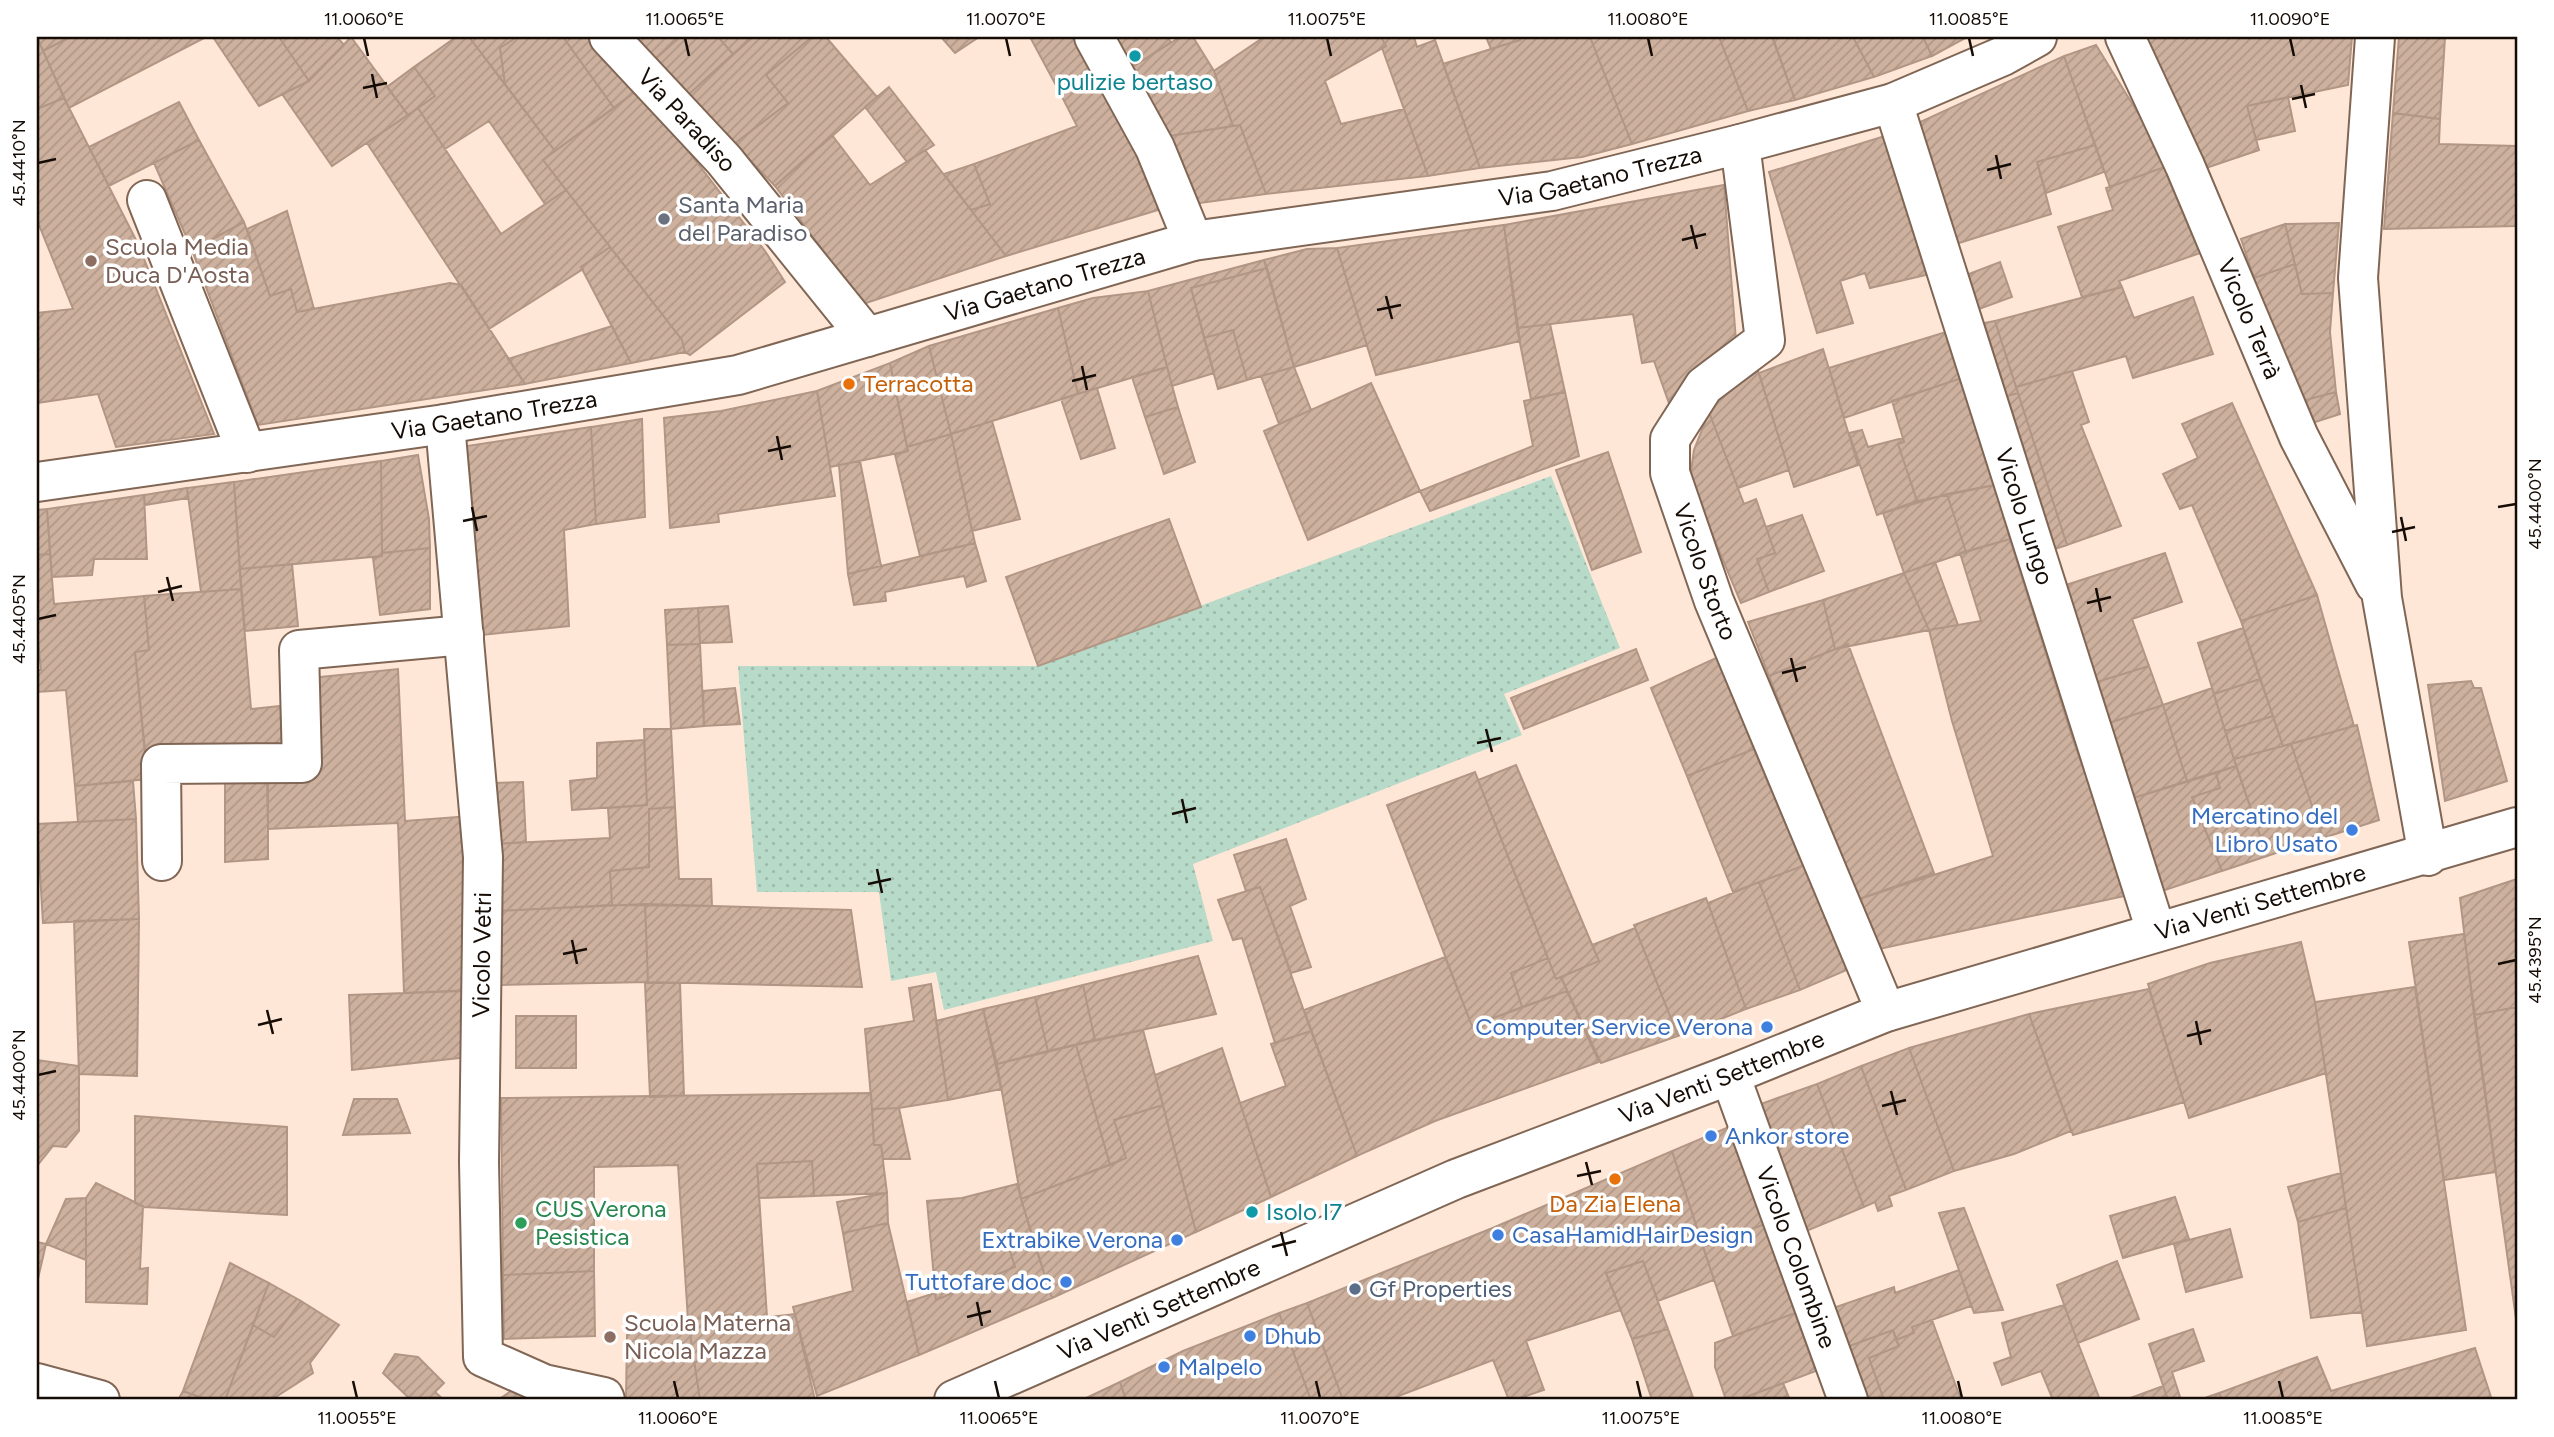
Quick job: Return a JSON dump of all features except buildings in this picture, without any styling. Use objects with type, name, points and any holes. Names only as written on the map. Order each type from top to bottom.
[{"type":"street","name":"Via Paradiso","points":[[609,37],[724,160],[867,337]]},
{"type":"street","points":[[1094,37],[1155,148],[1193,241]]},
{"type":"street","name":"Via Gaetano Trezza","points":[[37,482],[445,424],[738,375],[1193,241],[1552,191],[1740,144],[1893,103],[2003,56],[2037,37]]},
{"type":"street","name":"Vicolo Terrà","points":[[2125,37],[2185,166],[2299,437],[2382,598]]},
{"type":"street","name":"Vicolo Terrà","points":[[2375,37],[2358,278],[2382,598],[2428,856]]},
{"type":"street","name":"Vicolo Lungo","points":[[1893,103],[2156,931]]},
{"type":"street","name":"Vicolo Storto","points":[[1740,144],[1765,340],[1704,386],[1670,439],[1670,473],[1714,601],[1886,1012]]},
{"type":"street","points":[[147,200],[247,453]]},
{"type":"street","name":"Vicolo Vetri","points":[[445,424],[483,857],[480,1162],[483,1357],[544,1384],[604,1397],[606,1400]]},
{"type":"street","points":[[162,861],[161,764],[302,763],[299,650],[464,635]]},
{"type":"street","name":"Via Venti Settembre","points":[[954,1400],[1456,1179],[1730,1075],[1886,1012],[2156,931],[2428,856],[2517,827]]},
{"type":"street","name":"Vicolo Colombine","points":[[1730,1075],[1848,1400]]},
{"type":"street","points":[[37,1383],[100,1400]]},
{"type":"green space","points":[[1551,476],[1620,648],[1504,694],[1522,735],[1193,864],[1213,941],[944,1010],[936,972],[891,981],[879,892],[757,892],[738,666],[1038,666]]},
{"type":"place","name":"pulizie bertaso","points":[[1135,56]]},
{"type":"place","name":"Santa Maria del Paradiso","points":[[664,219]]},
{"type":"place","name":"Scuola Media Duca D'Aosta","points":[[91,261]]},
{"type":"place","name":"Terracotta","points":[[849,384]]},
{"type":"place","name":"Mercatino del Libro Usato","points":[[2352,830]]},
{"type":"place","name":"Computer Service Verona","points":[[1767,1027]]},
{"type":"place","name":"Ankor store","points":[[1711,1136]]},
{"type":"place","name":"Da Zia Elena","points":[[1615,1179]]},
{"type":"place","name":"Isolo I7","points":[[1252,1212]]},
{"type":"place","name":"CUS Verona Pesistica","points":[[521,1223]]},
{"type":"place","name":"CasaHamidHairDesign","points":[[1498,1235]]},
{"type":"place","name":"Extrabike Verona","points":[[1177,1240]]},
{"type":"place","name":"Tuttofare doc","points":[[1066,1282]]},
{"type":"place","name":"Gf Properties","points":[[1355,1289]]},
{"type":"place","name":"Dhub","points":[[1250,1336]]},
{"type":"place","name":"Scuola Materna Nicola Mazza","points":[[610,1337]]},
{"type":"place","name":"Malpelo","points":[[1164,1367]]}]
